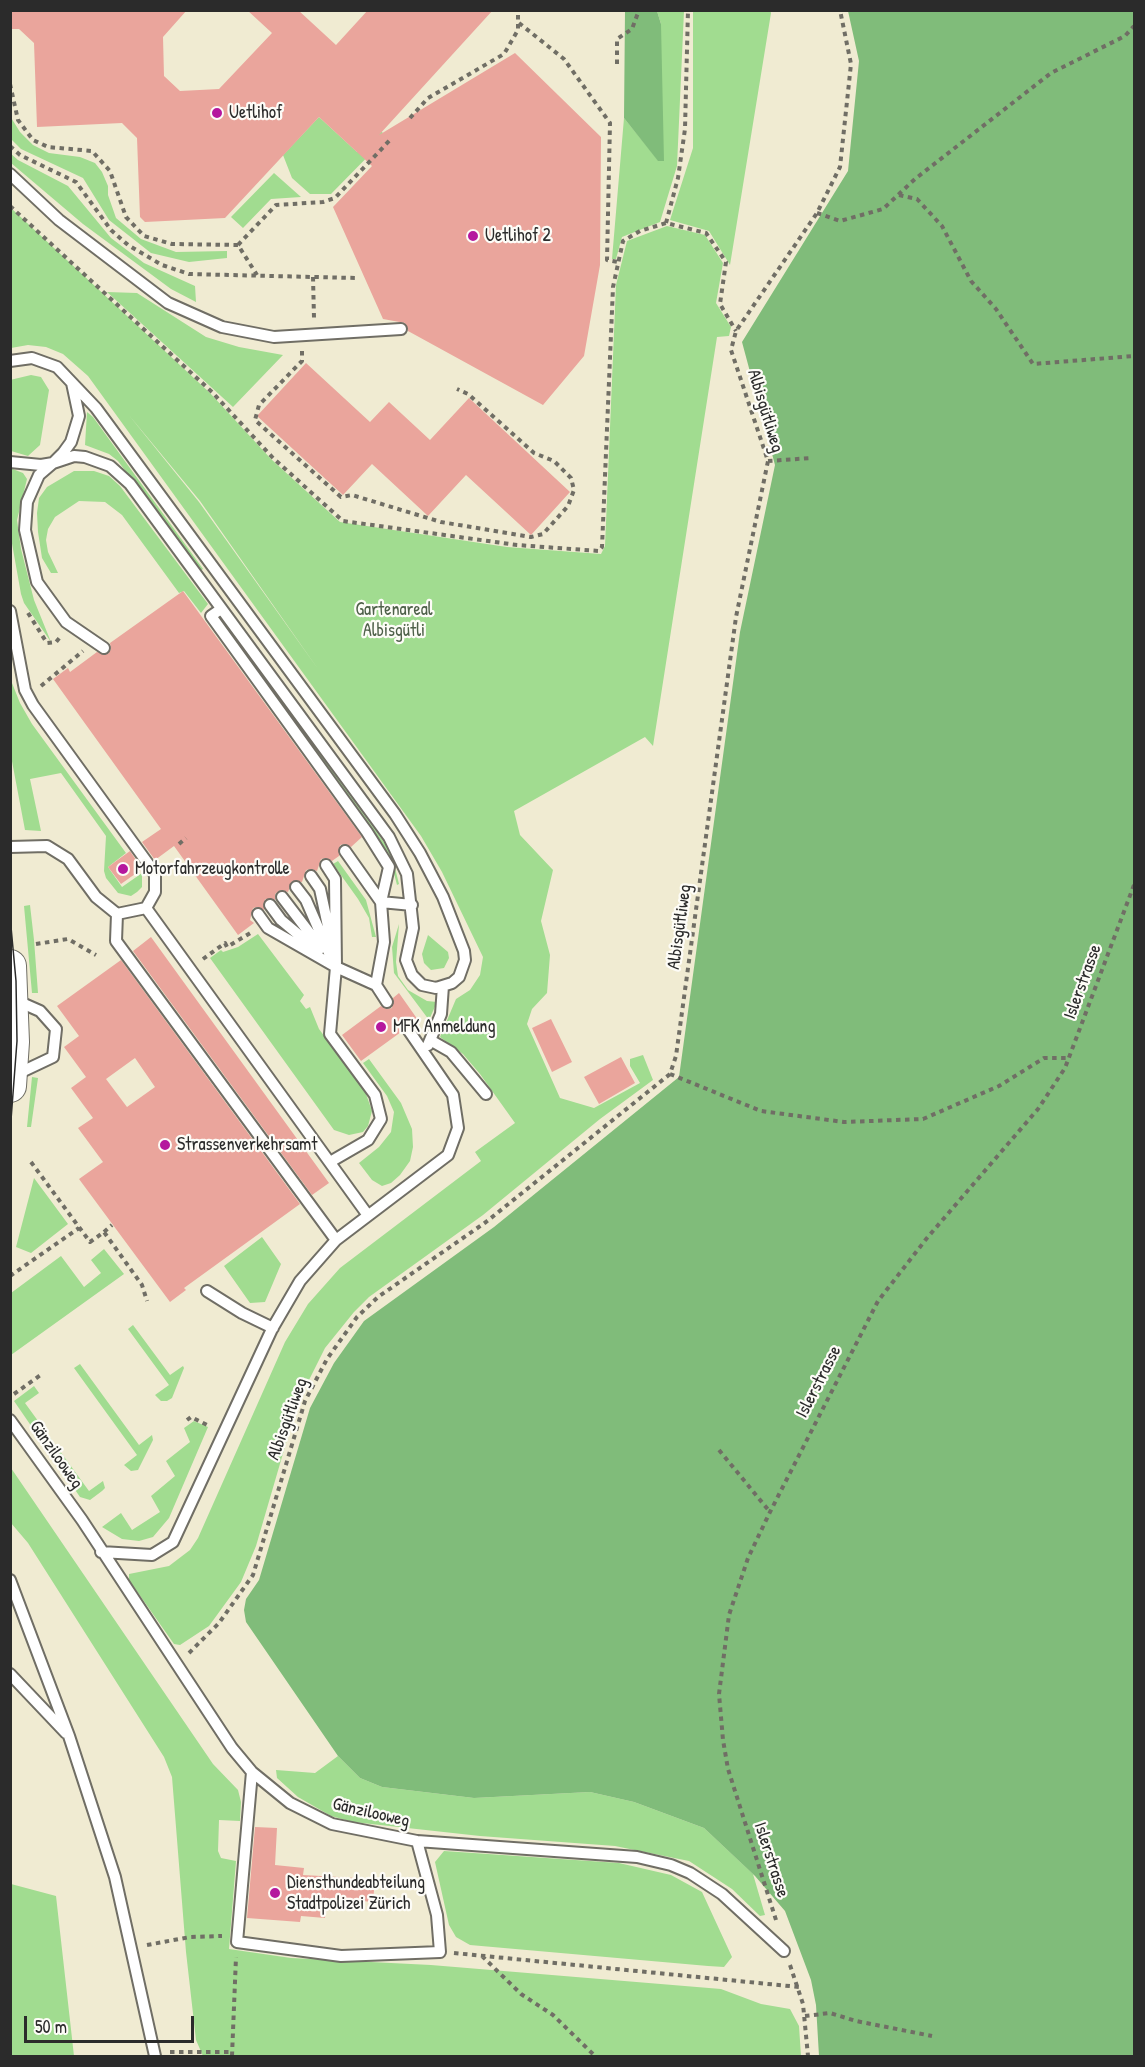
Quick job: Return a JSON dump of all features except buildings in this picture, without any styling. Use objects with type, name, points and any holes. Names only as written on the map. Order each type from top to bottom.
[{"type":"main road","points":[[10,966],[12,998],[10,1086]]},
{"type":"lane","points":[[10,174],[59,220],[168,303],[222,327],[254,335],[274,337],[401,329]]},
{"type":"lane","points":[[10,361],[41,360],[57,367],[96,408],[145,473],[420,853],[443,897],[464,951],[465,960],[459,977],[443,986],[423,986],[408,968],[406,960],[413,928],[412,905],[407,874],[389,837],[120,474],[110,466],[85,457],[74,456],[53,463],[29,465],[10,462]]},
{"type":"lane","points":[[70,380],[77,402],[76,429],[67,448],[39,475],[30,490],[25,513],[25,530],[37,582],[71,625],[104,648]]},
{"type":"lane","points":[[221,609],[211,616],[367,832],[389,867],[381,902],[384,942],[376,985]]},
{"type":"lane","points":[[10,611],[28,696],[155,875],[155,892],[146,908],[117,914]]},
{"type":"lane","points":[[10,847],[47,846],[68,859],[96,897],[117,914]]},
{"type":"lane","points":[[345,851],[381,902],[412,905]]},
{"type":"lane","points":[[326,865],[335,879],[336,967],[330,1034],[375,1095],[381,1119],[368,1140],[330,1162]]},
{"type":"lane","points":[[311,876],[320,889],[336,967]]},
{"type":"lane","points":[[296,887],[306,900],[336,967]]},
{"type":"lane","points":[[282,897],[336,967]]},
{"type":"lane","points":[[270,905],[281,920],[336,967]]},
{"type":"lane","points":[[146,908],[367,1214]]},
{"type":"lane","points":[[117,914],[116,941],[336,1240]]},
{"type":"lane","points":[[258,914],[268,928],[336,967],[376,985],[387,1002]]},
{"type":"lane","points":[[425,1054],[441,1014],[443,986]]},
{"type":"lane","points":[[11,1076],[53,1058],[56,1029],[40,1011],[12,998]]},
{"type":"lane","points":[[101,1552],[152,1555],[173,1542],[273,1328],[300,1281],[336,1240],[367,1214],[448,1155],[458,1128],[453,1095],[407,1028]]},
{"type":"lane","points":[[430,1040],[451,1052],[486,1094]]},
{"type":"lane","points":[[207,1291],[242,1313],[273,1328]]},
{"type":"lane","name":"Gänzilooweg","points":[[10,1419],[82,1520],[232,1748],[252,1772],[290,1803],[332,1824],[417,1841],[637,1857],[671,1866],[690,1873],[722,1894],[784,1951]]},
{"type":"lane","points":[[10,1580],[69,1736],[115,1877],[155,2054]]},
{"type":"lane","points":[[10,1674],[69,1736]]},
{"type":"lane","points":[[252,1772],[233,1939],[341,1956],[440,1952],[437,1915],[417,1841]]},
{"type":"path","points":[[410,118],[428,98],[504,54],[519,23],[518,10]]},
{"type":"path","points":[[617,64],[617,39],[632,29],[639,10]]},
{"type":"path","points":[[666,223],[678,178],[685,129],[688,10]]},
{"type":"path","points":[[10,206],[212,392],[273,458],[344,520],[517,545],[599,551],[602,547],[613,287],[626,238],[666,223],[706,233],[726,262],[720,304],[736,331],[817,213],[840,167],[851,64],[840,10]]},
{"type":"path","points":[[519,23],[564,59],[610,123],[607,260],[618,262]]},
{"type":"path","points":[[817,213],[840,221],[883,209],[898,194],[1051,73],[1125,36],[1134,26]]},
{"type":"path","points":[[10,84],[18,120],[33,140],[48,147],[92,151],[110,171],[126,217],[144,236],[172,244],[238,245],[276,204],[323,202],[335,198],[390,140]]},
{"type":"path","points":[[10,146],[20,154],[76,182],[111,230],[128,245],[162,265],[189,274],[357,278]]},
{"type":"path","points":[[898,194],[917,199],[942,226],[971,281],[996,309],[1033,364],[1134,356]]},
{"type":"path","points":[[238,245],[257,276]]},
{"type":"path","points":[[314,277],[315,335],[302,350],[302,361],[259,405],[255,420],[341,497],[351,495],[441,522],[531,537],[543,534],[568,506],[574,490],[570,478],[554,461],[534,453],[468,394],[457,389]]},
{"type":"path","name":"Albisgütliweg","points":[[176,1665],[219,1623],[253,1575],[305,1401],[327,1359],[357,1317],[378,1297],[486,1221],[670,1074],[676,1056],[736,617],[768,462],[731,350],[736,331]]},
{"type":"path","points":[[768,462],[812,458]]},
{"type":"path","points":[[24,606],[47,643],[56,642],[71,625]]},
{"type":"path","points":[[28,696],[94,641]]},
{"type":"path","points":[[179,844],[186,838]]},
{"type":"path","name":"Islerstrasse","points":[[784,1951],[728,1769],[719,1694],[729,1615],[748,1558],[878,1301],[927,1238],[1038,1109],[1069,1058],[1134,885]]},
{"type":"path","points":[[190,968],[225,944],[227,947],[257,928],[261,932],[268,928]]},
{"type":"path","points":[[36,944],[68,939],[96,955]]},
{"type":"path","points":[[670,1074],[697,1087],[761,1111],[844,1122],[923,1119],[999,1086],[1044,1058],[1069,1058]]},
{"type":"path","points":[[31,1162],[90,1242],[112,1225]]},
{"type":"path","points":[[10,1276],[79,1228]]},
{"type":"path","points":[[104,1232],[142,1285],[147,1301]]},
{"type":"path","points":[[14,1394],[42,1374]]},
{"type":"path","points":[[187,1420],[191,1417],[224,1433]]},
{"type":"path","points":[[719,1450],[770,1512]]},
{"type":"path","points":[[131,1948],[190,1937],[233,1939],[232,2054],[155,2054]]},
{"type":"path","points":[[784,1951],[799,1987],[805,2016],[808,2056]]},
{"type":"path","points":[[440,1952],[799,1987]]},
{"type":"path","points":[[482,1956],[521,1994],[553,2014],[595,2056]]},
{"type":"path","points":[[805,2016],[830,2013],[856,2021],[932,2036]]},
{"type":"green space","points":[[770,10],[771,13],[730,265],[709,231],[670,220],[693,148],[693,11]]},
{"type":"green space","points":[[625,11],[657,11],[661,24],[664,161],[658,161],[624,118]]},
{"type":"green space","points":[[657,11],[684,11],[677,166],[660,222],[622,237],[616,259],[612,259],[624,118],[658,160],[661,24]]},
{"type":"green space","points":[[848,11],[1134,11],[1134,2056],[819,2056],[816,2005],[811,1980],[785,1911],[755,1876],[704,1828],[634,1802],[590,1792],[474,1798],[382,1787],[360,1778],[338,1756],[246,1622],[244,1610],[246,1599],[259,1580],[310,1408],[334,1363],[364,1321],[494,1227],[679,1077],[740,632],[775,465],[742,342],[848,171],[859,61]]},
{"type":"green space","points":[[10,116],[20,132],[33,145],[49,153],[80,157],[95,163],[108,186],[108,195],[116,218],[141,239],[176,252],[227,251],[227,258],[189,262],[151,253],[109,220],[83,178],[21,149],[11,139]]},
{"type":"green space","points":[[319,117],[357,152],[362,152],[381,131],[387,137],[331,194],[310,194],[292,178],[283,155]]},
{"type":"green space","points":[[10,153],[18,160],[68,186],[111,238],[144,263],[195,286],[196,302],[171,289],[83,224],[11,163]]},
{"type":"green space","points":[[274,173],[301,197],[271,199],[243,228],[231,217]]},
{"type":"green space","name":"Gartenareal Albisgütli","points":[[11,208],[210,393],[271,459],[340,522],[507,547],[601,554],[605,546],[616,285],[627,241],[667,226],[705,235],[723,263],[716,303],[731,327],[729,336],[717,337],[653,746],[645,737],[514,811],[520,835],[553,870],[541,921],[550,955],[547,993],[532,1009],[527,1024],[560,1098],[594,1108],[640,1083],[630,1066],[630,1059],[643,1055],[653,1080],[600,1119],[483,1215],[369,1297],[354,1312],[325,1348],[298,1402],[256,1546],[241,1582],[209,1626],[180,1645],[174,1644],[129,1580],[129,1574],[169,1566],[190,1550],[198,1538],[285,1342],[308,1304],[340,1268],[481,1161],[475,1152],[515,1123],[463,1054],[440,1037],[456,999],[470,990],[480,975],[483,957],[442,872],[421,836],[88,376],[63,354],[46,347],[28,345],[11,348]],"holes":[[[128,414],[200,501],[318,669],[199,502]]]},
{"type":"green space","points":[[107,292],[137,293],[206,337],[239,347],[283,355],[233,407]]},
{"type":"green space","points":[[31,375],[41,377],[49,390],[40,445],[28,456],[11,451],[10,380]]},
{"type":"green space","points":[[87,412],[93,417],[203,569],[200,571],[118,461],[109,454],[85,445]]},
{"type":"green space","points":[[10,468],[23,473],[27,479],[17,520],[21,549],[34,600],[51,642],[24,603],[21,594],[11,538]]},
{"type":"green space","points":[[74,471],[94,471],[109,476],[120,486],[208,604],[201,613],[184,591],[179,593],[122,515],[105,502],[79,501],[55,517],[48,529],[46,540],[48,552],[58,573],[51,573],[42,558],[37,513],[39,498],[47,487]]},
{"type":"green space","points":[[225,623],[391,852],[399,884],[397,885],[389,854],[223,624]]},
{"type":"green space","points":[[10,678],[32,724],[126,853],[108,867],[122,887],[142,873],[142,887],[131,896],[118,893],[106,878],[104,871],[106,836],[61,773],[30,779],[41,831],[25,830],[11,756]]},
{"type":"green space","points":[[338,861],[366,900],[376,937],[372,937],[369,918],[358,899],[333,864]]},
{"type":"green space","points":[[30,905],[38,993],[32,993],[24,906]]},
{"type":"green space","points":[[399,924],[396,962],[398,976],[408,990],[427,1001],[437,1002],[429,1020],[394,973],[392,947]]},
{"type":"green space","points":[[258,934],[304,995],[300,1001],[306,1009],[310,1007],[319,1029],[365,1091],[372,1111],[368,1126],[363,1132],[349,1135],[334,1130],[210,958],[221,950],[223,952],[238,947]]},
{"type":"green space","points":[[428,935],[448,952],[449,958],[444,968],[431,970],[424,963],[422,954]]},
{"type":"green space","points":[[369,1059],[401,1103],[412,1129],[413,1147],[410,1161],[400,1175],[391,1183],[382,1186],[372,1180],[359,1163],[379,1147],[391,1132],[394,1112],[387,1096],[363,1063]]},
{"type":"green space","points":[[32,1077],[38,1078],[31,1127],[27,1127]]},
{"type":"green space","points":[[34,1178],[68,1224],[31,1253],[16,1247]]},
{"type":"green space","points":[[262,1237],[281,1264],[265,1302],[250,1303],[224,1266]]},
{"type":"green space","points":[[104,1249],[124,1274],[11,1355],[11,1293],[61,1256],[84,1287],[101,1273],[91,1260]]},
{"type":"green space","points":[[133,1325],[170,1375],[183,1366],[184,1368],[172,1398],[167,1401],[161,1401],[155,1395],[169,1385],[128,1329]]},
{"type":"green space","points":[[80,1364],[139,1445],[152,1435],[153,1440],[138,1470],[131,1471],[124,1465],[137,1455],[74,1368]]},
{"type":"green space","points":[[34,1386],[39,1393],[25,1403],[89,1491],[103,1481],[105,1488],[90,1500],[80,1497],[14,1401]]},
{"type":"green space","points":[[194,1421],[208,1427],[169,1518],[153,1537],[139,1541],[122,1539],[102,1527],[121,1513],[132,1530],[160,1512],[151,1496],[175,1476],[166,1461],[190,1442],[184,1428]]},
{"type":"green space","points":[[11,1468],[213,1764],[238,1790],[241,1802],[240,1821],[219,1820],[218,1851],[221,1858],[236,1861],[229,1949],[291,1958],[431,1965],[721,1989],[761,2004],[790,2009],[799,2026],[801,2056],[203,2056],[196,2040],[186,1952],[172,1777],[164,1757],[28,1543],[11,1523]]},
{"type":"green space","points":[[338,1756],[360,1778],[382,1787],[474,1798],[590,1792],[634,1802],[704,1828],[753,1874],[765,1915],[760,1916],[732,1889],[689,1861],[615,1846],[480,1836],[353,1822],[331,1816],[298,1797],[277,1778],[276,1770],[315,1773]]},
{"type":"green space","points":[[444,1851],[619,1863],[671,1875],[702,1892],[732,1957],[724,1967],[470,1945],[456,1937],[449,1925],[435,1862]]},
{"type":"green space","points":[[11,1884],[56,1896],[74,2056],[11,2056]]},
{"type":"tram line","points":[[10,916],[16,981],[17,1041],[10,1133]]},
{"type":"place","name":"Uetlihof","points":[[217,113]]},
{"type":"place","name":"Uetlihof 2","points":[[473,236]]},
{"type":"place","name":"Motorfahrzeugkontrolle","points":[[123,869]]},
{"type":"place","name":"MFK Anmeldung","points":[[381,1027]]},
{"type":"place","name":"Strassenverkehrsamt","points":[[165,1145]]},
{"type":"place","name":"Diensthundeabteilung Stadtpolizei Zürich","points":[[275,1893]]}]
